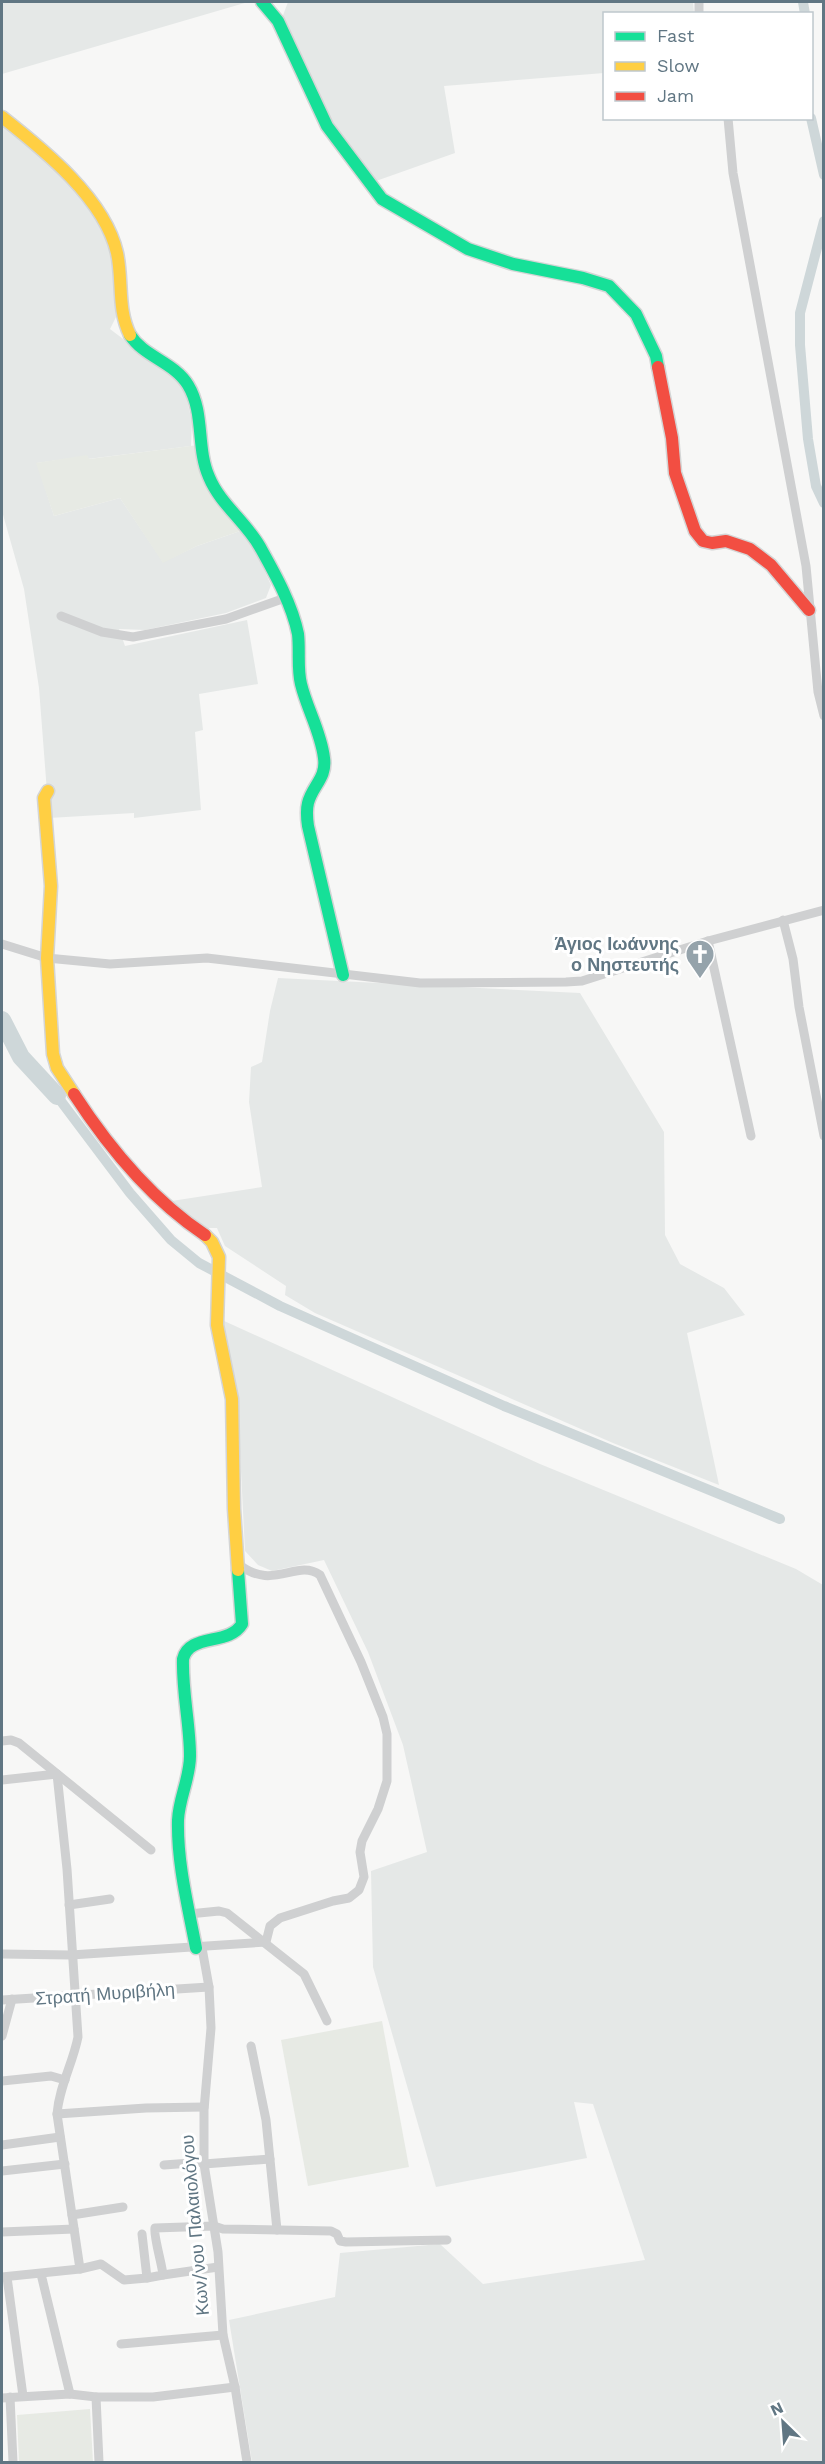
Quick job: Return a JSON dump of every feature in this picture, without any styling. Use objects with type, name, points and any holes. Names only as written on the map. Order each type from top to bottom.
[{"type":"street","points":[[262,2],[278,21],[327,126],[382,199],[468,249],[513,264],[583,278],[609,286],[636,314],[656,357],[672,438],[675,473],[695,531],[703,541],[712,543],[726,541],[750,549],[771,565],[809,610]]},
{"type":"street","points":[[2,117],[34,142],[77,185],[110,231],[117,252],[124,317],[130,336],[144,350],[181,375],[190,391],[198,414],[208,474],[217,494],[254,536],[285,598],[297,630],[301,683],[326,765],[322,781],[311,795],[306,808],[308,826],[343,975]]},
{"type":"street","points":[[729,120],[734,173],[806,566],[818,692],[824,716]]},
{"type":"street","points":[[61,616],[102,632],[133,637],[226,618],[285,598]]},
{"type":"street","points":[[48,791],[44,798],[51,886],[46,958],[50,1034],[57,1068],[89,1117],[141,1182],[176,1216],[206,1236],[212,1242],[219,1257],[219,1339],[230,1386],[234,1430],[237,1563],[252,1573],[267,1577],[306,1570],[320,1575],[384,1717],[387,1734],[387,1781],[378,1809],[362,1841],[360,1852],[364,1877],[359,1890],[349,1898],[333,1900],[280,1918],[270,1926],[266,1942]]},
{"type":"street","points":[[4,945],[46,958],[110,964],[207,958],[420,983],[566,982],[582,981],[708,941],[824,910]]},
{"type":"street","points":[[783,920],[793,959],[799,1007],[824,1136]]},
{"type":"street","points":[[708,941],[751,1136]]},
{"type":"street","name":"Κων/νου Παλαιολόγου","points":[[237,1563],[241,1629],[235,1634],[193,1645],[182,1659],[188,1713],[189,1765],[179,1809],[178,1830],[189,1914],[209,1987],[210,2048],[204,2107],[204,2163],[214,2226],[223,2335],[235,2387],[247,2463]]},
{"type":"street","points":[[2,1741],[18,1742],[151,1850]]},
{"type":"street","points":[[2,1780],[57,1774]]},
{"type":"street","points":[[57,1774],[78,2037],[74,2060],[65,2080],[57,2114],[80,2269]]},
{"type":"street","points":[[69,1905],[110,1899]]},
{"type":"street","points":[[189,1914],[219,1911],[227,1913],[266,1942],[304,1974],[327,2021]]},
{"type":"street","points":[[2,1954],[71,1955],[266,1942]]},
{"type":"street","name":"Στρατή Μυριβήλη","points":[[2,2000],[209,1987]]},
{"type":"street","points":[[2,2036],[12,1999]]},
{"type":"street","points":[[251,2046],[266,2120],[277,2230]]},
{"type":"street","points":[[2,2081],[51,2076],[65,2080]]},
{"type":"street","points":[[57,2114],[204,2107]]},
{"type":"street","points":[[2,2145],[60,2137]]},
{"type":"street","points":[[164,2165],[270,2159]]},
{"type":"street","points":[[2,2171],[65,2164]]},
{"type":"street","points":[[72,2215],[123,2207]]},
{"type":"street","points":[[163,2275],[160,2251],[153,2233],[155,2228],[214,2226],[224,2229],[331,2231],[337,2234],[340,2241],[346,2242],[447,2240]]},
{"type":"street","points":[[2,2232],[74,2229]]},
{"type":"street","points":[[142,2234],[147,2277]]},
{"type":"street","points":[[23,2396],[4,2277],[80,2269],[101,2264],[124,2280],[218,2267]]},
{"type":"street","points":[[41,2274],[70,2394]]},
{"type":"street","points":[[121,2344],[223,2335]]},
{"type":"street","points":[[13,2463],[6,2398],[70,2394],[96,2397],[162,2396],[235,2387]]},
{"type":"street","points":[[96,2397],[99,2463]]},
{"type":"shaded area","points":[[2,2],[248,2],[2,74]]},
{"type":"shaded area","points":[[288,2],[693,2],[694,12],[603,12],[603,73],[444,86],[455,153],[376,181],[324,111],[282,18]]},
{"type":"shaded area","points":[[2,122],[73,187],[94,216],[105,234],[111,252],[117,315],[110,329],[177,380],[185,391],[192,422],[191,446],[37,463],[54,516],[120,498],[163,562],[197,546],[243,530],[271,585],[266,598],[226,613],[145,630],[119,629],[125,646],[247,620],[258,684],[199,694],[203,730],[195,732],[201,810],[134,818],[134,813],[49,818],[39,688],[24,589],[2,511]]},
{"type":"shaded area","points":[[198,445],[243,530],[197,546],[163,563],[120,498],[54,516],[36,463],[87,455],[89,459]]},
{"type":"shaded area","points":[[278,978],[580,993],[664,1132],[665,1235],[680,1264],[724,1288],[745,1315],[687,1333],[719,1485],[613,1443],[315,1313],[285,1295],[286,1286],[225,1246],[217,1228],[200,1228],[165,1202],[262,1187],[249,1102],[251,1067],[262,1062]]},
{"type":"shaded area","points":[[222,1320],[540,1464],[796,1569],[823,1585],[823,2462],[252,2462],[229,2320],[335,2297],[340,2253],[440,2244],[483,2284],[645,2260],[593,2104],[574,2102],[587,2158],[436,2187],[373,1967],[371,1871],[427,1852],[403,1745],[368,1652],[324,1560],[272,1571],[258,1565],[245,1551],[237,1391],[223,1338]]},
{"type":"shaded area","points":[[382,2021],[409,2167],[308,2186],[281,2040]]},
{"type":"shaded area","points":[[90,2409],[93,2462],[19,2462],[17,2415]]},
{"type":"waterway","points":[[803,2],[805,12]]},
{"type":"waterway","points":[[811,120],[824,175]]},
{"type":"waterway","points":[[824,221],[800,313],[800,345],[808,439],[816,486],[824,503]]},
{"type":"waterway","points":[[2,1020],[21,1057],[57,1096]]},
{"type":"waterway","points":[[57,1096],[130,1193],[171,1240],[199,1263],[280,1306],[504,1406],[780,1519]]},
{"type":"traffic: fast","points":[[262,2],[278,21],[327,126],[382,199],[468,249],[513,264],[583,278],[609,286],[636,314],[656,356],[658,367]]},
{"type":"traffic: fast","points":[[130,335],[136,343],[175,371],[188,385],[197,407],[205,466],[209,477],[220,496],[260,547],[292,612],[298,634],[301,684],[320,739],[324,758],[321,777],[308,803],[308,826],[343,975]]},
{"type":"traffic: fast","points":[[196,1948],[178,1836],[179,1812],[190,1756],[183,1659],[193,1646],[228,1635],[242,1624],[238,1570]]},
{"type":"traffic: slow","points":[[2,117],[54,160],[71,177],[100,214],[117,253],[123,315],[130,335]]},
{"type":"traffic: slow","points":[[48,791],[44,798],[51,886],[47,958],[53,1054],[57,1068],[74,1094]]},
{"type":"traffic: slow","points":[[205,1235],[212,1242],[219,1257],[217,1325],[232,1399],[234,1509],[238,1570]]},
{"type":"traffic: jam","points":[[658,367],[672,438],[675,473],[695,531],[703,541],[712,543],[726,541],[750,549],[771,565],[809,610]]},
{"type":"traffic: jam","points":[[74,1094],[132,1171],[185,1221],[205,1235]]},
{"type":"place","name":"Άγιος Ιωάννης ο Νηστευτής","points":[[700,980]]}]
